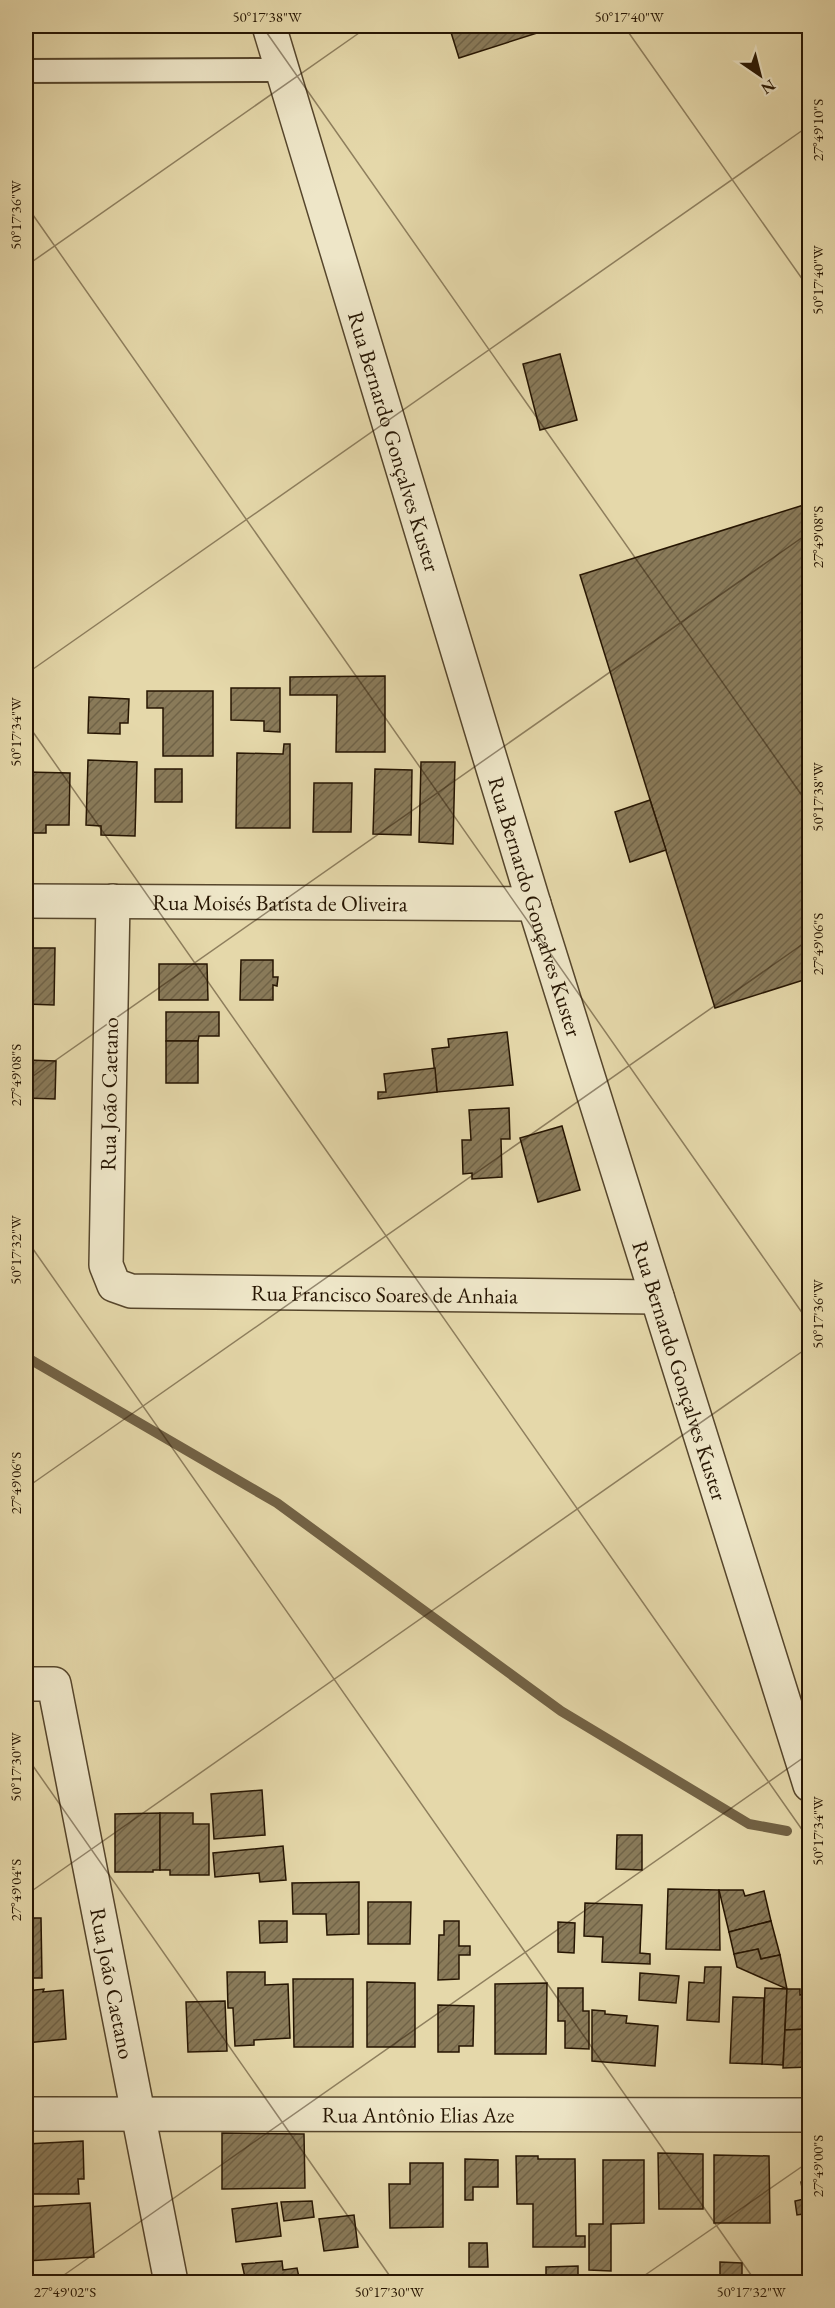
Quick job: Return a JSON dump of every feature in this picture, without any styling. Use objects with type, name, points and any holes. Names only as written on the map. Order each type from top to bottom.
[{"type":"street","name":"Rua Bernardo Gonçalves Kuster","points":[[269,26],[534,904],[810,1785]]},
{"type":"street","name":"Rua Moisés Batista de Oliveira","points":[[26,901],[534,904]]},
{"type":"street","name":"Rua João Caetano","points":[[113,901],[106,1265],[114,1285]]},
{"type":"street","name":"Rua Francisco Soares de Anhaia","points":[[114,1285],[131,1292],[657,1298]]},
{"type":"street","name":"Rua João Caetano","points":[[40,1684],[138,2114],[171,2283]]},
{"type":"street","name":"Rua Antônio Elias Aze","points":[[26,2114],[810,2115]]},
{"type":"lane","points":[[26,71],[282,70]]},
{"type":"building","points":[[449,26],[559,26],[459,58]]},
{"type":"building","points":[[560,354],[577,420],[540,430],[523,364]]},
{"type":"building","points":[[810,503],[810,978],[715,1008],[580,575]]},
{"type":"building","points":[[385,676],[385,752],[336,752],[337,695],[290,695],[290,677]]},
{"type":"building","points":[[231,688],[280,688],[280,732],[264,731],[264,721],[231,720]]},
{"type":"building","points":[[147,691],[213,691],[213,756],[163,756],[163,708],[147,708]]},
{"type":"building","points":[[89,697],[129,699],[128,723],[120,723],[120,734],[88,733]]},
{"type":"building","points":[[284,744],[290,744],[290,828],[236,828],[237,753],[283,754]]},
{"type":"building","points":[[88,760],[137,762],[135,836],[101,835],[101,826],[86,825]]},
{"type":"building","points":[[421,762],[455,762],[453,844],[419,842]]},
{"type":"building","points":[[155,769],[182,769],[182,802],[155,802]]},
{"type":"building","points":[[375,769],[412,770],[411,835],[373,834]]},
{"type":"building","points":[[26,772],[70,773],[69,825],[46,825],[46,833],[30,833],[30,824],[26,824]]},
{"type":"building","points":[[314,783],[352,783],[351,832],[313,832]]},
{"type":"building","points":[[650,800],[666,850],[630,862],[615,812]]},
{"type":"building","points":[[26,948],[55,948],[54,1005],[26,1004]]},
{"type":"building","points":[[241,960],[273,960],[273,977],[278,977],[277,986],[273,985],[273,1000],[240,1000]]},
{"type":"building","points":[[159,964],[207,964],[208,1000],[159,1000]]},
{"type":"building","points":[[166,1012],[219,1012],[219,1036],[199,1036],[198,1041],[166,1041]]},
{"type":"building","points":[[507,1032],[513,1085],[437,1092],[432,1049],[449,1047],[448,1039]]},
{"type":"building","points":[[166,1041],[198,1041],[198,1083],[166,1083]]},
{"type":"building","points":[[26,1060],[56,1061],[55,1099],[26,1098]]},
{"type":"building","points":[[435,1068],[437,1092],[378,1099],[378,1092],[386,1092],[384,1074]]},
{"type":"building","points":[[509,1108],[510,1139],[501,1139],[502,1177],[472,1179],[472,1173],[463,1174],[462,1140],[471,1140],[469,1110]]},
{"type":"building","points":[[562,1126],[580,1190],[538,1202],[520,1138]]},
{"type":"building","points":[[262,1790],[265,1835],[214,1839],[211,1794]]},
{"type":"building","points":[[160,1813],[160,1870],[115,1872],[115,1814]]},
{"type":"building","points":[[160,1813],[193,1813],[193,1824],[209,1824],[209,1875],[170,1875],[170,1870],[160,1870]]},
{"type":"building","points":[[617,1835],[642,1835],[642,1870],[616,1869]]},
{"type":"building","points":[[283,1846],[286,1880],[260,1882],[259,1873],[215,1877],[213,1853]]},
{"type":"building","points":[[359,1882],[359,1934],[327,1935],[326,1914],[293,1914],[292,1883]]},
{"type":"building","points":[[668,1889],[719,1890],[720,1950],[666,1949]]},
{"type":"building","points":[[719,1890],[743,1890],[745,1896],[764,1891],[771,1921],[729,1932]]},
{"type":"building","points":[[368,1902],[411,1902],[410,1944],[368,1944]]},
{"type":"building","points":[[585,1903],[642,1905],[640,1953],[650,1954],[650,1964],[602,1962],[603,1937],[584,1936]]},
{"type":"building","points":[[26,1918],[41,1918],[42,1978],[26,1978]]},
{"type":"building","points":[[259,1921],[287,1921],[287,1942],[260,1943]]},
{"type":"building","points":[[444,1921],[459,1921],[459,1946],[470,1946],[470,1955],[459,1955],[459,1979],[438,1980],[439,1935],[444,1935]]},
{"type":"building","points":[[771,1921],[780,1955],[761,1959],[758,1949],[734,1954],[729,1932]]},
{"type":"building","points":[[558,1922],[575,1923],[574,1953],[558,1952]]},
{"type":"building","points":[[758,1949],[761,1959],[780,1955],[787,1989],[737,1967],[734,1954]]},
{"type":"building","points":[[705,1967],[721,1967],[719,2022],[687,2020],[689,1982],[704,1983]]},
{"type":"building","points":[[227,1972],[265,1972],[265,1985],[288,1984],[290,2038],[254,2040],[254,2045],[235,2046],[233,2008],[228,2008]]},
{"type":"building","points":[[640,1973],[679,1976],[676,2003],[639,2000]]},
{"type":"building","points":[[293,1979],[353,1979],[353,2047],[294,2047]]},
{"type":"building","points":[[367,1982],[415,1983],[415,2047],[367,2047]]},
{"type":"building","points":[[547,1983],[546,2054],[495,2054],[495,1984]]},
{"type":"building","points":[[558,1988],[583,1988],[583,2011],[589,2011],[589,2049],[565,2048],[565,2021],[558,2021]]},
{"type":"building","points":[[765,1988],[787,1989],[783,2065],[762,2064]]},
{"type":"building","points":[[44,1989],[43,1992],[63,1990],[66,2039],[26,2043],[26,1991]]},
{"type":"building","points":[[787,1989],[800,1989],[800,1995],[810,1994],[810,2029],[785,2030]]},
{"type":"building","points":[[733,1997],[764,1998],[762,2064],[730,2063]]},
{"type":"building","points":[[225,2001],[227,2051],[188,2052],[186,2002]]},
{"type":"building","points":[[438,2005],[474,2006],[473,2046],[459,2046],[459,2052],[438,2052]]},
{"type":"building","points":[[592,2010],[627,2016],[626,2023],[658,2026],[655,2066],[592,2061]]},
{"type":"building","points":[[810,2029],[810,2067],[783,2068],[785,2030]]},
{"type":"building","points":[[222,2133],[304,2134],[305,2188],[222,2189]]},
{"type":"building","points":[[83,2141],[84,2179],[78,2179],[79,2194],[26,2194],[26,2144]]},
{"type":"building","points":[[658,2153],[703,2154],[703,2209],[659,2209]]},
{"type":"building","points":[[714,2155],[769,2156],[770,2223],[714,2223]]},
{"type":"building","points":[[516,2156],[538,2156],[538,2159],[575,2159],[576,2236],[585,2236],[585,2247],[533,2247],[533,2204],[517,2204]]},
{"type":"building","points":[[465,2159],[498,2160],[498,2187],[473,2187],[473,2200],[465,2200]]},
{"type":"building","points":[[603,2160],[644,2160],[644,2223],[611,2224],[611,2271],[589,2270],[589,2224],[603,2224]]},
{"type":"building","points":[[410,2163],[443,2163],[443,2227],[390,2228],[389,2184],[410,2184]]},
{"type":"building","points":[[810,2180],[810,2213],[797,2215],[795,2201],[804,2199],[801,2182]]},
{"type":"building","points":[[312,2201],[314,2217],[284,2221],[281,2202]]},
{"type":"building","points":[[90,2203],[94,2257],[26,2261],[26,2207]]},
{"type":"building","points":[[277,2203],[281,2236],[236,2242],[232,2209]]},
{"type":"building","points":[[354,2215],[358,2247],[324,2251],[319,2219]]},
{"type":"building","points":[[469,2243],[487,2243],[488,2267],[469,2267]]},
{"type":"building","points":[[282,2261],[283,2270],[297,2268],[300,2282],[246,2282],[242,2264]]},
{"type":"building","points":[[720,2262],[742,2263],[742,2282],[720,2282]]},
{"type":"building","points":[[578,2266],[578,2282],[546,2282],[546,2267]]},
{"type":"waterway","points":[[26,1357],[277,1503],[561,1711],[749,1824],[787,1831]]}]
